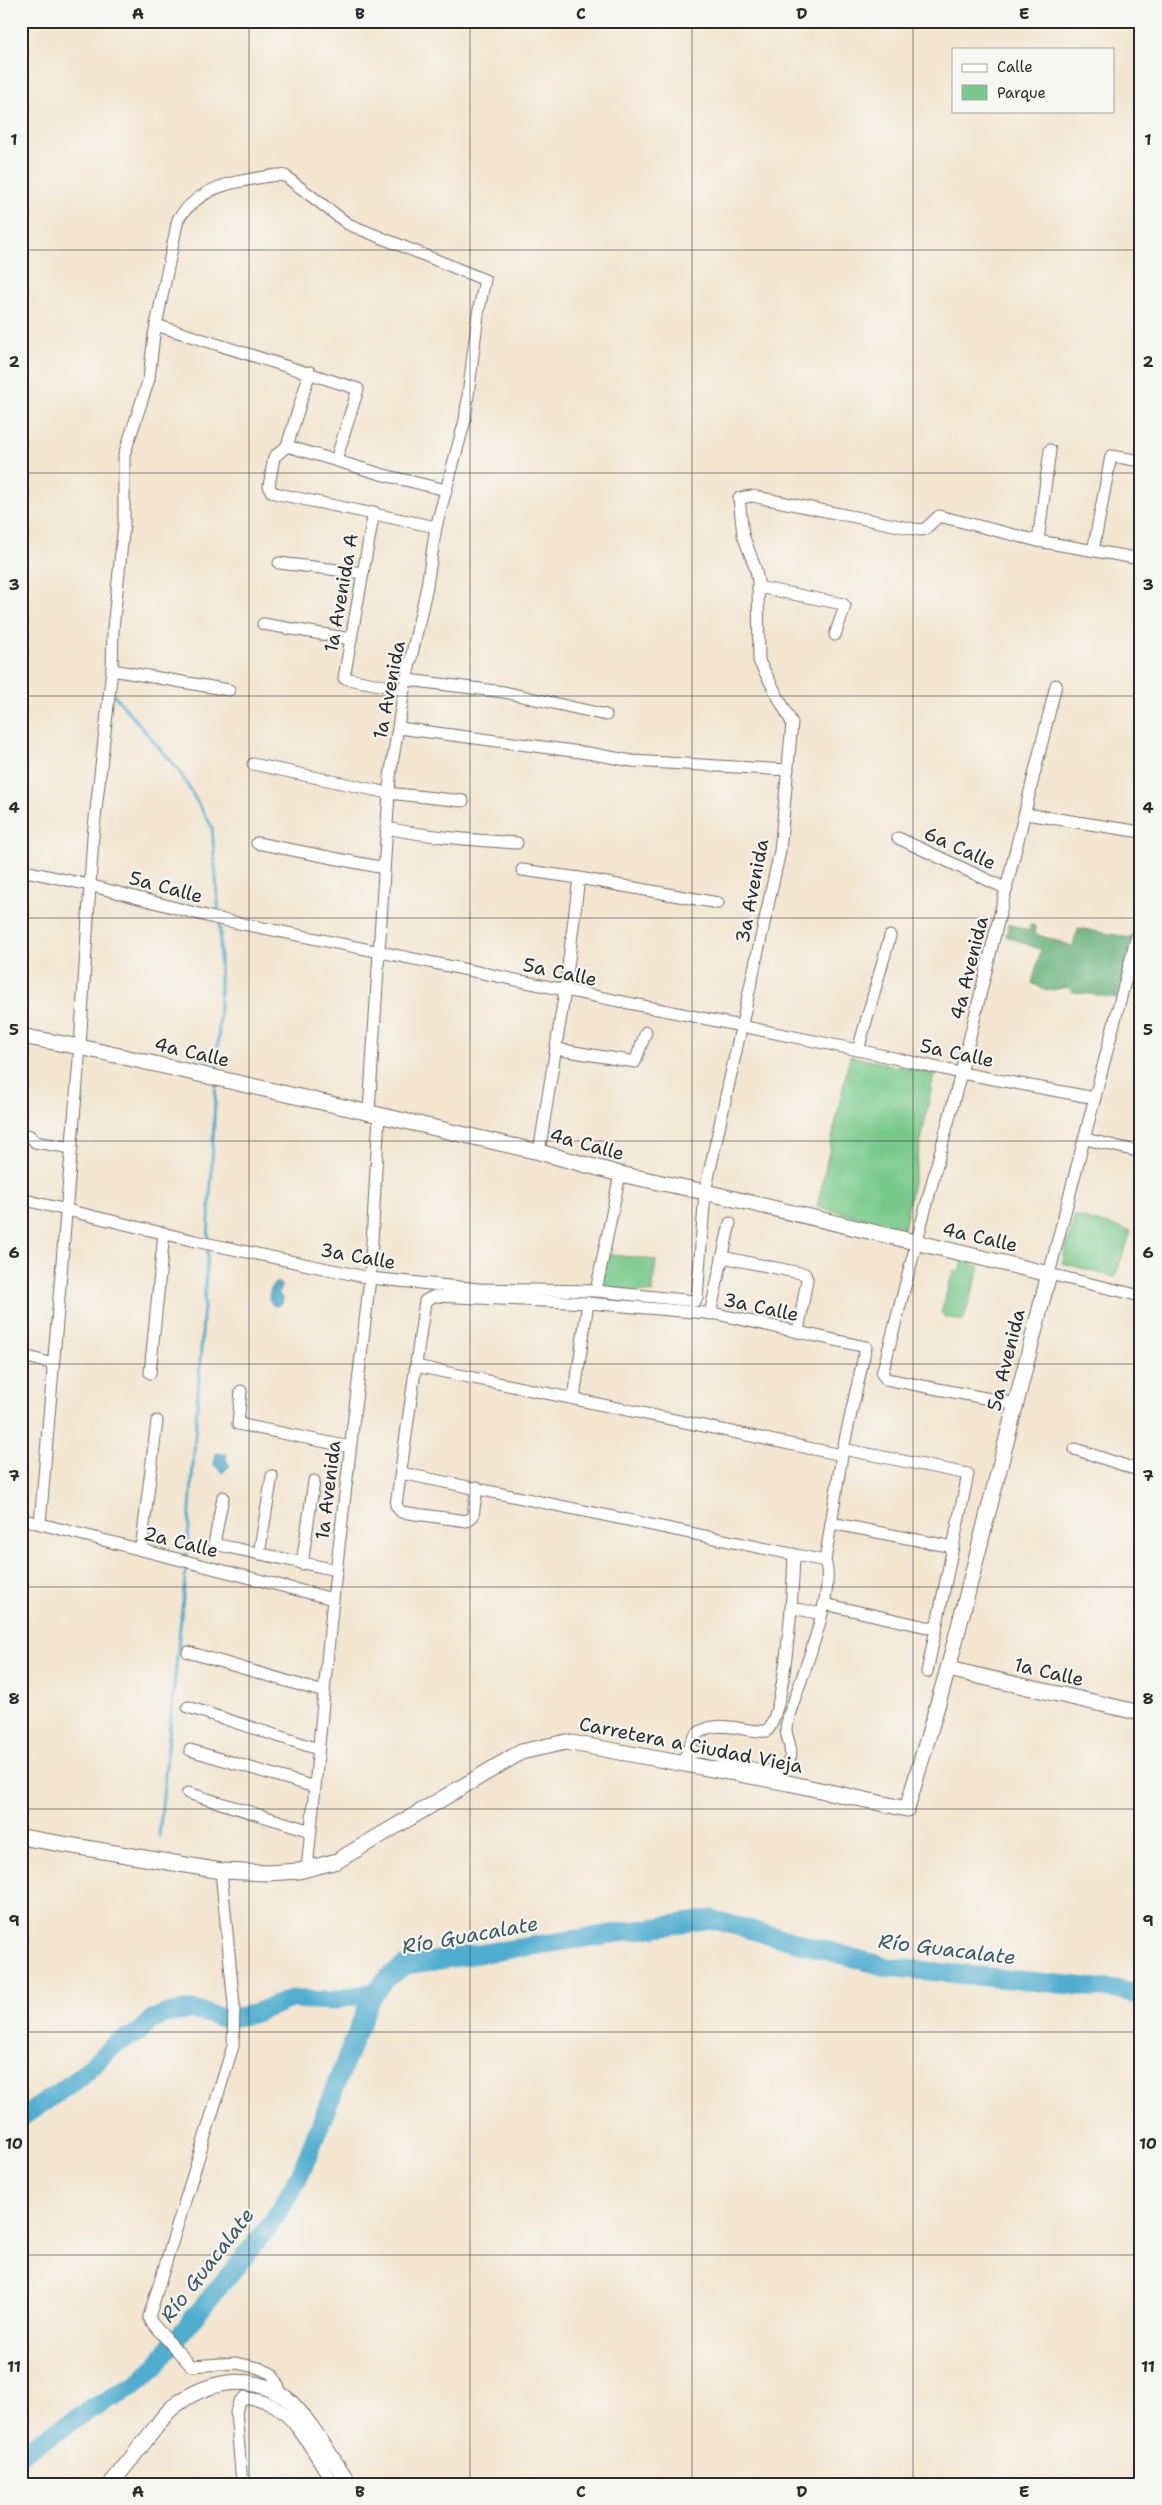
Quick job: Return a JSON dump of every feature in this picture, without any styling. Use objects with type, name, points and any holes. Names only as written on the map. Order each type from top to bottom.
[{"type":"main road","name":"4a Calle","points":[[21,1036],[80,1047],[539,1152],[620,1174],[705,1192],[1049,1274]]},
{"type":"main road","name":"5a Avenida","points":[[907,1809],[948,1669],[1049,1274]]},
{"type":"main road","name":"1a Calle","points":[[948,1669],[1141,1714]]},
{"type":"main road","name":"Carretera a Ciudad Vieja","points":[[21,1838],[221,1871],[268,1873],[303,1870],[337,1861],[520,1752],[566,1742],[684,1759],[907,1809]]},
{"type":"main road","points":[[111,2484],[172,2408],[200,2389],[220,2383],[239,2382],[259,2386],[283,2396],[297,2409],[339,2481]]},
{"type":"street","name":"1a Avenida","points":[[156,325],[178,219],[181,215],[216,187],[278,174],[285,176],[348,224],[485,280],[478,314],[466,420],[436,527],[388,793],[374,1114],[370,1278],[336,1570],[311,1831],[303,1870]]},
{"type":"street","points":[[40,1524],[80,1047],[92,836],[112,670],[113,629],[124,524],[124,455],[149,379],[156,325],[310,372],[359,390],[336,460]]},
{"type":"street","points":[[310,372],[286,446],[274,457],[269,486],[272,492],[291,499],[374,512],[436,527]]},
{"type":"street","points":[[286,446],[384,475],[446,490]]},
{"type":"street","points":[[1050,450],[1038,541],[1141,559]]},
{"type":"street","points":[[1093,550],[1111,456],[1141,461]]},
{"type":"street","name":"3a Avenida","points":[[695,1300],[697,1298],[705,1192],[780,851],[792,722],[759,661],[756,570],[743,535],[739,498],[752,496],[919,530],[925,530],[938,516],[1038,541]]},
{"type":"street","name":"1a Avenida A","points":[[374,512],[344,676],[346,680],[407,685]]},
{"type":"street","points":[[279,563],[363,573]]},
{"type":"street","points":[[758,587],[843,604],[845,606],[835,635]]},
{"type":"street","points":[[263,624],[351,639]]},
{"type":"street","points":[[112,670],[229,690]]},
{"type":"street","name":"4a Avenida","points":[[1016,1404],[886,1379],[882,1374],[961,1073],[1026,814],[1056,684]]},
{"type":"street","points":[[407,685],[504,692],[606,715]]},
{"type":"street","points":[[399,728],[588,753],[632,761],[788,770]]},
{"type":"street","points":[[253,764],[388,793],[463,801]]},
{"type":"street","points":[[1026,814],[1141,832]]},
{"type":"street","points":[[386,828],[463,841],[517,843]]},
{"type":"street","name":"6a Calle","points":[[898,838],[1007,889]]},
{"type":"street","points":[[257,843],[384,868]]},
{"type":"street","name":"5a Calle","points":[[21,870],[89,884],[220,919],[858,1050],[961,1073],[1095,1098]]},
{"type":"street","points":[[522,870],[579,878],[718,903]]},
{"type":"street","points":[[539,1152],[565,991],[579,878]]},
{"type":"street","name":"5a Avenida","points":[[1049,1274],[1141,920]]},
{"type":"street","points":[[858,1050],[890,936]]},
{"type":"street","points":[[556,1049],[635,1062],[646,1032]]},
{"type":"street","points":[[21,1133],[30,1136],[35,1142],[72,1148]]},
{"type":"street","points":[[1085,1139],[1141,1152]]},
{"type":"street","points":[[596,1291],[620,1174]]},
{"type":"street","name":"3a Calle","points":[[21,1199],[195,1241],[370,1278],[479,1289],[596,1291],[695,1300]]},
{"type":"street","points":[[710,1314],[730,1223]]},
{"type":"street","points":[[150,1373],[164,1233]]},
{"type":"street","points":[[722,1257],[805,1274],[807,1279],[798,1332]]},
{"type":"street","name":"4a Calle","points":[[1049,1274],[1141,1296]]},
{"type":"street","name":"3a Calle","points":[[416,1366],[425,1301],[434,1296],[588,1303],[710,1314],[866,1347],[843,1452]]},
{"type":"street","points":[[574,1398],[588,1303]]},
{"type":"street","points":[[21,1355],[53,1364]]},
{"type":"street","points":[[477,1487],[474,1516],[467,1521],[401,1512],[396,1505],[416,1366],[843,1452],[968,1474],[927,1672]]},
{"type":"street","points":[[241,1391],[238,1424],[350,1447]]},
{"type":"street","points":[[141,1550],[157,1421]]},
{"type":"street","points":[[1074,1449],[1141,1471]]},
{"type":"street","points":[[684,1759],[708,1753],[771,1772],[782,1768],[790,1760],[791,1747],[786,1729],[823,1609],[828,1570],[824,1561],[843,1452]]},
{"type":"street","points":[[401,1473],[477,1487],[824,1561]]},
{"type":"street","points":[[259,1554],[272,1476]]},
{"type":"street","points":[[302,1564],[314,1481]]},
{"type":"street","points":[[222,1496],[214,1544],[336,1570]]},
{"type":"street","name":"2a Calle","points":[[21,1519],[333,1600]]},
{"type":"street","points":[[831,1523],[953,1547]]},
{"type":"street","points":[[684,1759],[696,1735],[706,1728],[729,1727],[767,1732],[772,1725],[783,1676],[793,1608],[794,1554]]},
{"type":"street","points":[[793,1608],[823,1609],[936,1629]]},
{"type":"street","points":[[188,1652],[324,1692]]},
{"type":"street","points":[[188,1707],[318,1748]]},
{"type":"street","points":[[190,1750],[315,1787]]},
{"type":"street","points":[[188,1793],[311,1831]]},
{"type":"street","points":[[221,1871],[234,2005],[232,2046],[149,2317],[152,2323],[194,2368],[236,2363],[259,2368],[272,2374],[283,2396]]},
{"type":"street","points":[[242,2484],[236,2412],[239,2402],[245,2397],[269,2403],[285,2415],[326,2461]]},
{"type":"green space","points":[[1009,924],[1029,931],[1030,924],[1035,926],[1035,934],[1073,946],[1078,928],[1132,938],[1117,998],[1073,992],[1068,987],[1047,991],[1032,983],[1041,950],[1006,936]]},
{"type":"green space","points":[[850,1056],[934,1074],[904,1229],[817,1207]]},
{"type":"green space","points":[[1075,1216],[1131,1231],[1115,1277],[1062,1263]]},
{"type":"green space","points":[[605,1254],[656,1260],[652,1293],[601,1287]]},
{"type":"green space","points":[[963,1261],[980,1267],[963,1321],[945,1317],[941,1313],[953,1271],[959,1273]]},
{"type":"water","points":[[276,1282],[282,1285],[278,1293],[282,1298],[281,1303],[277,1306],[273,1305],[269,1299],[271,1287]]},
{"type":"water","points":[[216,1453],[227,1455],[226,1460],[230,1466],[222,1473],[214,1465]]},
{"type":"waterway","points":[[114,695],[179,771],[212,827],[219,916]]},
{"type":"waterway","points":[[217,1073],[220,1003],[220,922]]},
{"type":"waterway","points":[[208,1240],[216,1082]]},
{"type":"waterway","points":[[159,1836],[186,1568],[208,1246]]},
{"type":"waterway","name":"Río Guacalate","points":[[21,2454],[94,2407],[134,2386],[157,2365],[262,2235],[282,2207],[302,2170],[368,2005],[384,1982],[406,1965],[711,1919],[887,1967],[1119,1990],[1141,1995]]},
{"type":"waterway","points":[[21,2118],[75,2081],[116,2043],[138,2033],[151,2020],[165,2014],[193,2010],[223,2018],[231,2018],[252,2014],[291,1999],[330,2001],[375,1992]]}]
